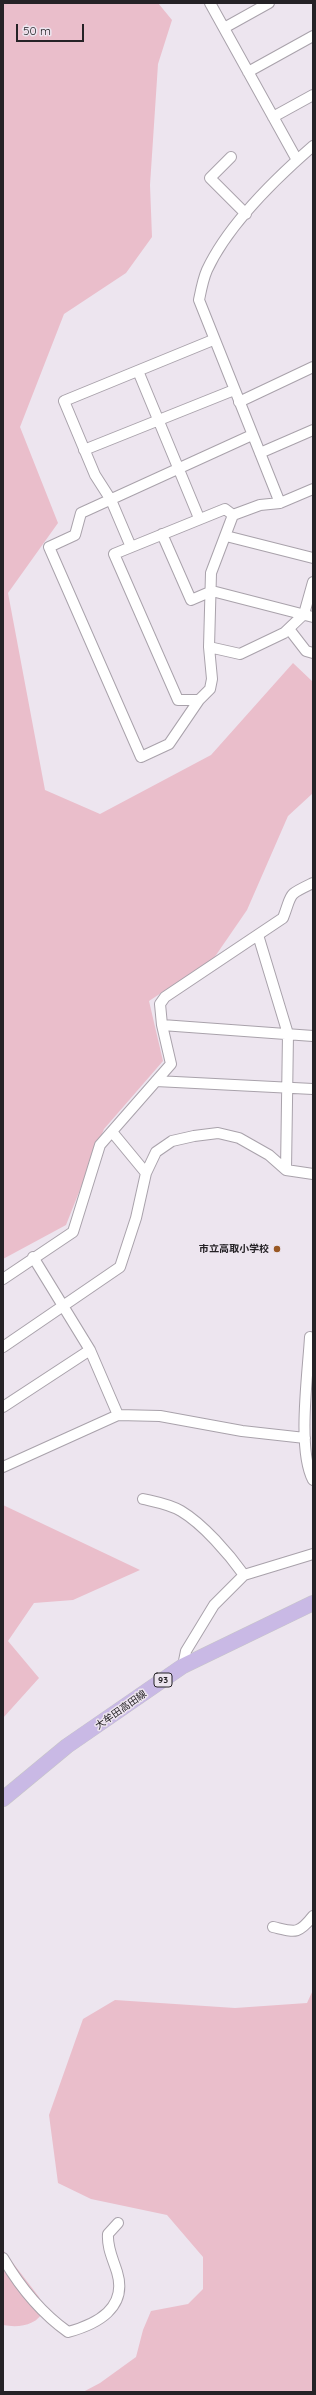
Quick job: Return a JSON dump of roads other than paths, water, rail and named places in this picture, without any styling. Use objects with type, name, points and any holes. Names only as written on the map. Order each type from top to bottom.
[{"type":"main road","name":"大牟田高田線","points":[[3,1799],[67,1746],[183,1666],[313,1603]]},
{"type":"street","points":[[210,3],[297,160]]},
{"type":"street","points":[[224,28],[269,3]]},
{"type":"street","points":[[248,72],[313,36]]},
{"type":"street","points":[[273,117],[313,95]]},
{"type":"street","points":[[280,503],[213,340],[199,300],[207,270],[246,214],[297,160],[313,146]]},
{"type":"street","points":[[231,157],[210,178],[246,214]]},
{"type":"street","points":[[131,547],[111,500],[94,475],[64,401],[213,340]]},
{"type":"street","points":[[239,402],[313,367]]},
{"type":"street","points":[[138,371],[199,518]]},
{"type":"street","points":[[84,450],[234,390]]},
{"type":"street","points":[[260,453],[313,430]]},
{"type":"street","points":[[252,435],[179,470],[81,513],[75,535],[50,547],[141,757],[169,744],[200,700],[210,689],[212,679],[209,647],[212,591],[211,573],[233,515],[260,504],[280,503],[313,489]]},
{"type":"street","points":[[200,700],[178,700],[114,554],[199,518],[225,509],[233,515]]},
{"type":"street","points":[[162,534],[191,600],[212,591],[309,615]]},
{"type":"street","points":[[226,536],[313,558]]},
{"type":"street","points":[[209,647],[240,654],[284,633],[309,615],[313,582]]},
{"type":"street","points":[[289,629],[306,651],[313,653]]},
{"type":"street","points":[[3,1279],[33,1257],[73,1232],[100,1145],[113,1133],[171,1064],[162,1025],[160,1004],[165,998],[283,918],[288,899],[295,892],[313,883]]},
{"type":"street","points":[[258,935],[288,1034],[286,1170]]},
{"type":"street","points":[[162,1025],[313,1036]]},
{"type":"street","points":[[156,1082],[286,1089],[313,1089]]},
{"type":"street","points":[[113,1133],[146,1172]]},
{"type":"street","points":[[3,1347],[120,1267],[136,1218],[146,1172],[156,1152],[172,1141],[218,1133],[239,1138],[269,1155],[286,1170],[313,1174]]},
{"type":"street","points":[[33,1257],[90,1350],[118,1415]]},
{"type":"street","points":[[310,1337],[305,1438],[309,1472],[313,1480]]},
{"type":"street","points":[[3,1407],[90,1350]]},
{"type":"street","points":[[3,1467],[118,1415],[160,1416],[242,1431],[305,1438]]},
{"type":"street","points":[[143,1499],[182,1511],[227,1550],[244,1575]]},
{"type":"street","points":[[183,1666],[186,1650],[214,1605],[244,1575],[313,1554]]},
{"type":"street","points":[[273,1927],[295,1932],[303,1928],[313,1916]]},
{"type":"street","points":[[3,2258],[20,2286],[53,2321],[68,2332],[74,2331],[96,2322],[110,2310],[119,2296],[118,2273],[107,2244],[108,2234],[118,2223]]},
{"type":"place","name":"市立高取小学校","points":[[277,1249]]}]
